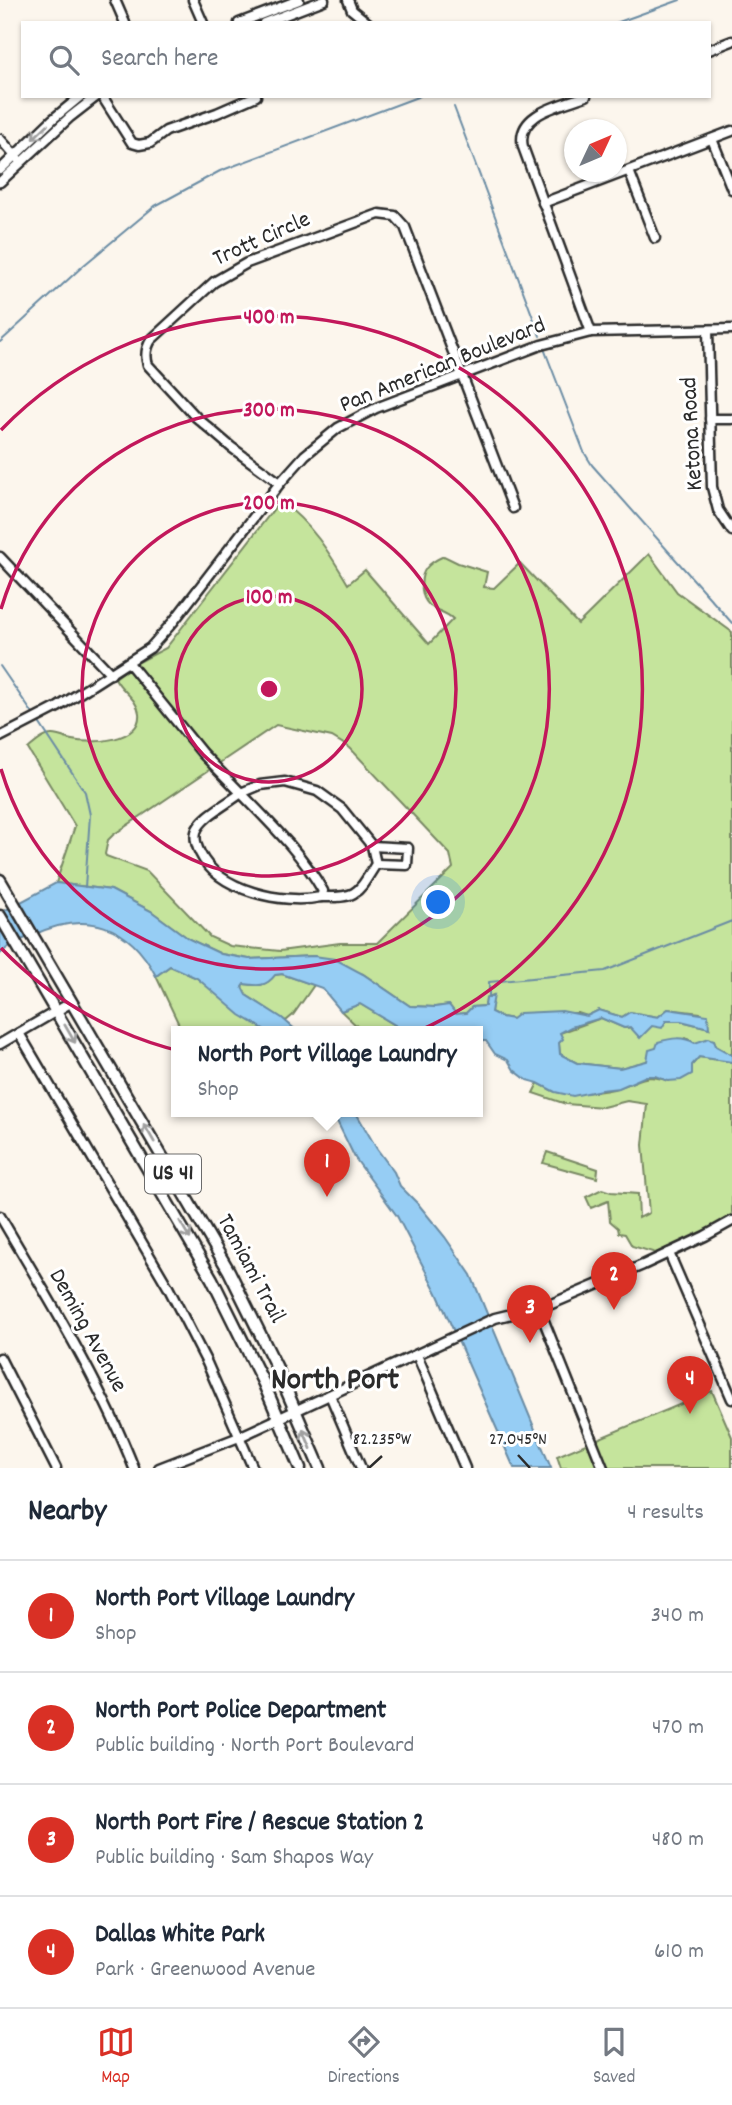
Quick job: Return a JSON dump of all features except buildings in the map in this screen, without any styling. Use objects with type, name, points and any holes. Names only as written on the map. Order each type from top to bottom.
[{"type":"main road","name":"Tamiami Trail","points":[[2,883],[217,1249],[261,1334],[320,1468]]},
{"type":"main road","name":"Tamiami Trail","points":[[0,916],[212,1279],[247,1349],[300,1468]]},
{"type":"street","points":[[115,0],[124,21]]},
{"type":"street","points":[[193,0],[202,21]]},
{"type":"street","points":[[244,21],[299,0]]},
{"type":"street","points":[[275,9],[324,0]]},
{"type":"street","points":[[348,0],[352,10],[366,21]]},
{"type":"street","points":[[711,49],[732,41]]},
{"type":"street","points":[[0,182],[53,119],[79,98]]},
{"type":"street","points":[[0,170],[96,98]]},
{"type":"street","points":[[100,98],[132,143],[139,145],[150,143],[166,131],[251,98]]},
{"type":"street","points":[[581,98],[534,117],[528,121],[522,132],[523,147],[591,332]]},
{"type":"street","points":[[543,203],[732,131]]},
{"type":"street","points":[[0,139],[18,159]]},
{"type":"street","points":[[712,139],[732,189]]},
{"type":"street","points":[[629,171],[655,238]]},
{"type":"street","name":"Trott Circle","points":[[280,483],[196,417],[152,371],[146,358],[151,340],[205,289],[234,269],[379,214],[395,216],[405,227],[462,375]]},
{"type":"street","name":"Pan American Boulevard","points":[[0,737],[129,663],[163,636],[280,483],[322,440],[353,419],[541,345],[591,332],[732,329]]},
{"type":"street","name":"Ketona Road","points":[[708,330],[713,496],[722,517],[732,531]]},
{"type":"street","points":[[462,375],[513,508]]},
{"type":"street","points":[[710,419],[732,419]]},
{"type":"street","points":[[0,557],[111,674]]},
{"type":"street","points":[[129,663],[202,753],[292,847],[323,891],[321,897]]},
{"type":"street","points":[[285,782],[317,791],[342,809],[372,846],[376,864],[360,889],[346,898],[321,897],[306,900],[267,895],[237,887],[214,872],[202,858],[196,844],[196,831],[217,809],[241,793],[260,785],[285,782]]},
{"type":"street","points":[[372,846],[408,848],[407,866],[376,864]]},
{"type":"street","points":[[0,1044],[72,1002]]},
{"type":"street","points":[[19,1033],[172,1296],[207,1363],[253,1468]]},
{"type":"street","name":"Deming Avenue","points":[[0,1216],[76,1347],[134,1468]]},
{"type":"street","points":[[159,1468],[240,1437],[495,1318],[566,1298],[669,1253],[732,1221]]},
{"type":"street","points":[[669,1253],[732,1399]]},
{"type":"street","points":[[534,1309],[542,1316],[603,1468]]},
{"type":"street","points":[[417,1355],[465,1468]]},
{"type":"street","points":[[0,1358],[56,1468]]},
{"type":"street","points":[[330,1395],[361,1468]]},
{"type":"green space","points":[[280,501],[310,528],[348,584],[365,570],[429,644],[453,619],[429,605],[424,598],[421,583],[426,568],[444,556],[487,572],[484,587],[494,588],[520,563],[578,624],[649,554],[677,592],[732,632],[732,1055],[716,1046],[714,1040],[695,1043],[686,1038],[656,1048],[647,1061],[620,1068],[577,1063],[560,1054],[560,1033],[601,1018],[624,1028],[681,1021],[709,1028],[700,1013],[668,1009],[658,1017],[630,1012],[622,1017],[599,1010],[587,1016],[578,1013],[520,1013],[513,1019],[491,1012],[493,995],[486,998],[485,1006],[472,1007],[466,1013],[456,1014],[449,1005],[410,1006],[363,974],[314,956],[249,959],[221,954],[189,939],[151,911],[111,890],[56,883],[75,826],[28,749],[48,735],[80,741],[102,741],[114,739],[132,730],[138,723],[138,708],[115,678],[129,668],[212,768],[113,835],[108,840],[105,854],[147,871],[210,937],[230,946],[280,951],[340,943],[377,943],[453,868],[450,854],[350,748],[332,737],[276,725],[218,764],[135,664],[166,648]]},
{"type":"green space","points":[[170,966],[197,978],[260,1026],[180,1026],[156,976]]},
{"type":"green space","points":[[282,974],[314,985],[286,1021],[246,995],[242,987],[244,984],[265,984],[275,975]]},
{"type":"green space","points":[[360,1004],[397,1026],[357,1026],[341,1011]]},
{"type":"green space","points":[[699,1057],[732,1062],[732,1217],[659,1254],[632,1246],[625,1234],[619,1233],[618,1228],[610,1221],[608,1201],[591,1208],[586,1197],[602,1189],[638,1194],[639,1218],[649,1213],[643,1145],[647,1104],[627,1101],[603,1107],[566,1104],[533,1093],[538,1083],[553,1091],[577,1093],[614,1089],[648,1077],[668,1081]]},
{"type":"green space","points":[[547,1152],[598,1169],[597,1178],[543,1163]]},
{"type":"green space","points":[[712,1391],[732,1437],[732,1468],[561,1468],[557,1456]]},
{"type":"water","points":[[56,883],[111,890],[151,911],[189,939],[221,954],[249,959],[314,956],[335,959],[363,974],[410,1006],[449,1005],[456,1014],[466,1013],[472,1007],[485,1006],[486,998],[494,995],[491,1012],[512,1019],[520,1013],[562,1011],[587,1016],[599,1010],[622,1017],[630,1012],[658,1017],[668,1009],[708,1015],[709,1028],[681,1021],[666,1021],[662,1028],[652,1026],[640,1038],[630,1027],[624,1028],[601,1018],[571,1027],[560,1033],[563,1039],[559,1043],[560,1054],[577,1063],[620,1068],[647,1061],[649,1050],[656,1048],[658,1042],[677,1038],[695,1043],[709,1038],[714,1040],[716,1046],[732,1055],[732,1062],[699,1057],[692,1065],[692,1074],[681,1080],[668,1081],[646,1076],[619,1088],[573,1096],[555,1092],[527,1080],[514,1070],[508,1060],[495,1054],[486,1041],[483,1041],[483,1026],[397,1026],[360,1004],[341,1011],[322,988],[282,974],[275,975],[265,984],[244,984],[242,987],[246,995],[291,1026],[259,1026],[240,1015],[197,978],[170,966],[156,976],[133,944],[104,927],[88,923],[52,927],[16,943],[0,954],[0,913]]},
{"type":"water","points":[[335,1117],[358,1117],[400,1186],[445,1237],[471,1275],[551,1468],[514,1468],[437,1293],[397,1216],[355,1158]]},
{"type":"waterway","points":[[622,21],[680,0]]},
{"type":"waterway","points":[[0,342],[84,265],[155,206],[220,171],[415,98]]},
{"type":"waterway","points":[[454,107],[540,336]]},
{"type":"waterway","points":[[545,351],[584,452],[592,465],[732,623]]},
{"type":"waterway","points":[[0,666],[35,717]]},
{"type":"waterway","points":[[38,721],[85,792],[90,815],[85,887]]},
{"type":"waterway","points":[[489,997],[489,982],[605,971],[732,921]]},
{"type":"place","name":"North Port Village Laundry","points":[[327,1197]]},
{"type":"place","name":"North Port Police Department","points":[[614,1310]]},
{"type":"place","name":"North Port Fire / Rescue Station 2","points":[[530,1343]]},
{"type":"place","name":"Dallas White Park","points":[[690,1414]]},
{"type":"district","name":"North Port","points":[[335,1382]]}]
